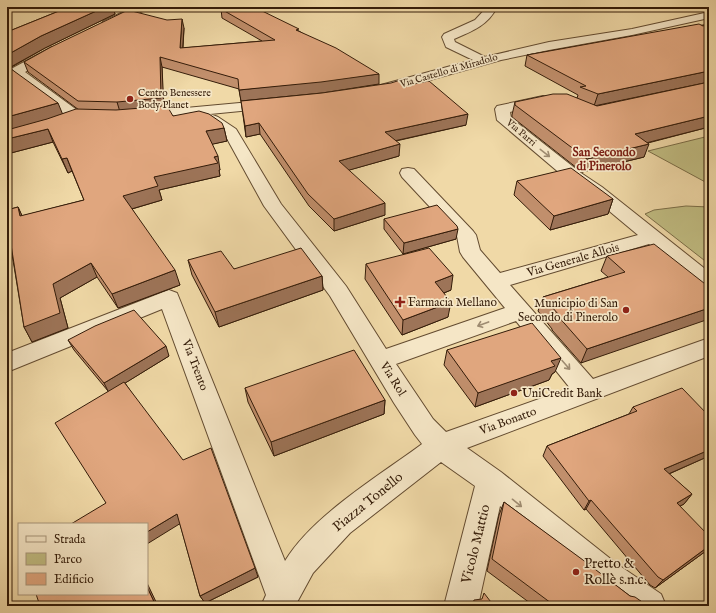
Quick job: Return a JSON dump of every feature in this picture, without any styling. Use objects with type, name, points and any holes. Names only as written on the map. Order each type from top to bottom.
[{"type":"street","points":[[96,29],[143,7]]},
{"type":"street","points":[[484,61],[450,44],[448,37],[473,27],[489,14],[492,7]]},
{"type":"street","name":"Via Castello di Miradolo","points":[[367,91],[390,88],[484,61],[550,46],[632,32],[709,15]]},
{"type":"street","points":[[63,45],[11,70],[78,117]]},
{"type":"street","name":"Via Parri","points":[[559,101],[539,100],[502,110],[504,120],[596,191],[651,237]]},
{"type":"street","points":[[127,118],[282,102]]},
{"type":"street","name":"Via Rol","points":[[187,112],[213,120],[231,132],[273,206],[338,291],[424,427],[442,446],[491,481],[606,574],[649,606]]},
{"type":"street","points":[[60,124],[78,117],[107,118]]},
{"type":"street","points":[[408,173],[466,235],[470,252],[588,391]]},
{"type":"street","points":[[651,237],[709,283]]},
{"type":"street","name":"Via Generale Allois","points":[[495,282],[651,237]]},
{"type":"street","name":"Via Trento","points":[[7,363],[169,298],[280,601]]},
{"type":"street","points":[[381,360],[520,311]]},
{"type":"street","name":"Via Bonatto","points":[[442,446],[709,347]]},
{"type":"street","name":"Piazza Tonello","points":[[280,601],[302,562],[339,523],[442,446]]},
{"type":"street","name":"Vicolo Mattio","points":[[461,606],[491,481]]},
{"type":"green space","points":[[709,136],[709,184],[648,151]]},
{"type":"green space","points":[[686,206],[709,207],[709,264],[645,214],[654,210]]},
{"type":"building","points":[[69,7],[105,7],[41,36],[7,55],[7,32]]},
{"type":"building","points":[[222,7],[254,7],[299,29],[296,30],[336,48],[379,74],[321,82],[239,90],[238,79],[160,57],[161,98],[117,102],[78,101],[24,62],[51,47],[128,10],[167,20],[182,19],[180,48],[275,40],[221,9]]},
{"type":"building","points":[[699,24],[703,26],[709,24],[709,71],[598,94],[580,87],[586,86],[527,55]]},
{"type":"building","points":[[7,66],[58,103],[7,117]]},
{"type":"building","points":[[407,78],[414,84],[429,81],[468,114],[385,132],[400,144],[339,161],[385,203],[334,219],[308,194],[259,123],[245,126],[241,101],[322,93],[391,83]]},
{"type":"building","points":[[709,82],[709,116],[635,134],[649,144],[587,159],[515,105],[515,102],[553,94],[567,94],[597,106]]},
{"type":"building","points":[[167,106],[173,116],[199,111],[209,114],[222,123],[224,128],[206,131],[218,156],[214,157],[218,163],[154,177],[158,186],[123,196],[175,270],[112,294],[91,263],[53,284],[60,313],[24,327],[9,232],[7,233],[7,210],[18,207],[20,216],[84,200],[67,158],[62,159],[48,129],[7,139],[7,130],[76,109],[116,110]]},
{"type":"building","points":[[571,168],[613,199],[554,216],[517,181]]},
{"type":"building","points":[[437,205],[457,226],[458,229],[404,243],[384,219]]},
{"type":"building","name":"Municipio di San Secondo di Pinerolo","points":[[654,244],[709,287],[709,308],[587,349],[543,297],[625,272],[607,256]]},
{"type":"building","points":[[301,248],[322,276],[215,312],[188,260],[221,251],[234,269]]},
{"type":"building","points":[[429,248],[453,275],[435,282],[451,302],[403,320],[366,264]]},
{"type":"building","points":[[134,310],[166,346],[104,383],[68,340],[95,326]]},
{"type":"building","points":[[532,323],[561,358],[551,361],[555,366],[478,393],[447,350]]},
{"type":"building","points":[[354,350],[385,400],[271,442],[245,388]]},
{"type":"building","points":[[124,382],[183,460],[211,448],[255,568],[200,596],[177,514],[148,531],[148,523],[73,523],[106,503],[55,423]]},
{"type":"building","points":[[682,388],[709,416],[709,450],[664,469],[692,494],[677,503],[709,536],[709,546],[663,580],[658,577],[591,500],[589,501],[547,446],[637,411],[633,407]]},
{"type":"building","points":[[504,502],[630,596],[635,597],[648,606],[555,606],[492,559]]},
{"type":"building","points":[[148,589],[156,606],[40,606],[36,595],[148,595]]},
{"type":"building","points":[[484,593],[494,606],[472,606],[474,600],[482,599]]},
{"type":"building","points":[[350,602],[355,606],[347,606]]},
{"type":"place","name":"Centro Benessere Body Planet","points":[[130,99]]},
{"type":"place","name":"Farmacia Mellano","points":[[400,302]]},
{"type":"place","name":"Municipio di San Secondo di Pinerolo","points":[[626,310]]},
{"type":"place","name":"UniCredit Bank","points":[[514,393]]},
{"type":"place","name":"Pretto & Rollè s.n.c.","points":[[576,572]]},
{"type":"district","name":"San Secondo di Pinerolo","points":[[604,159]]}]
